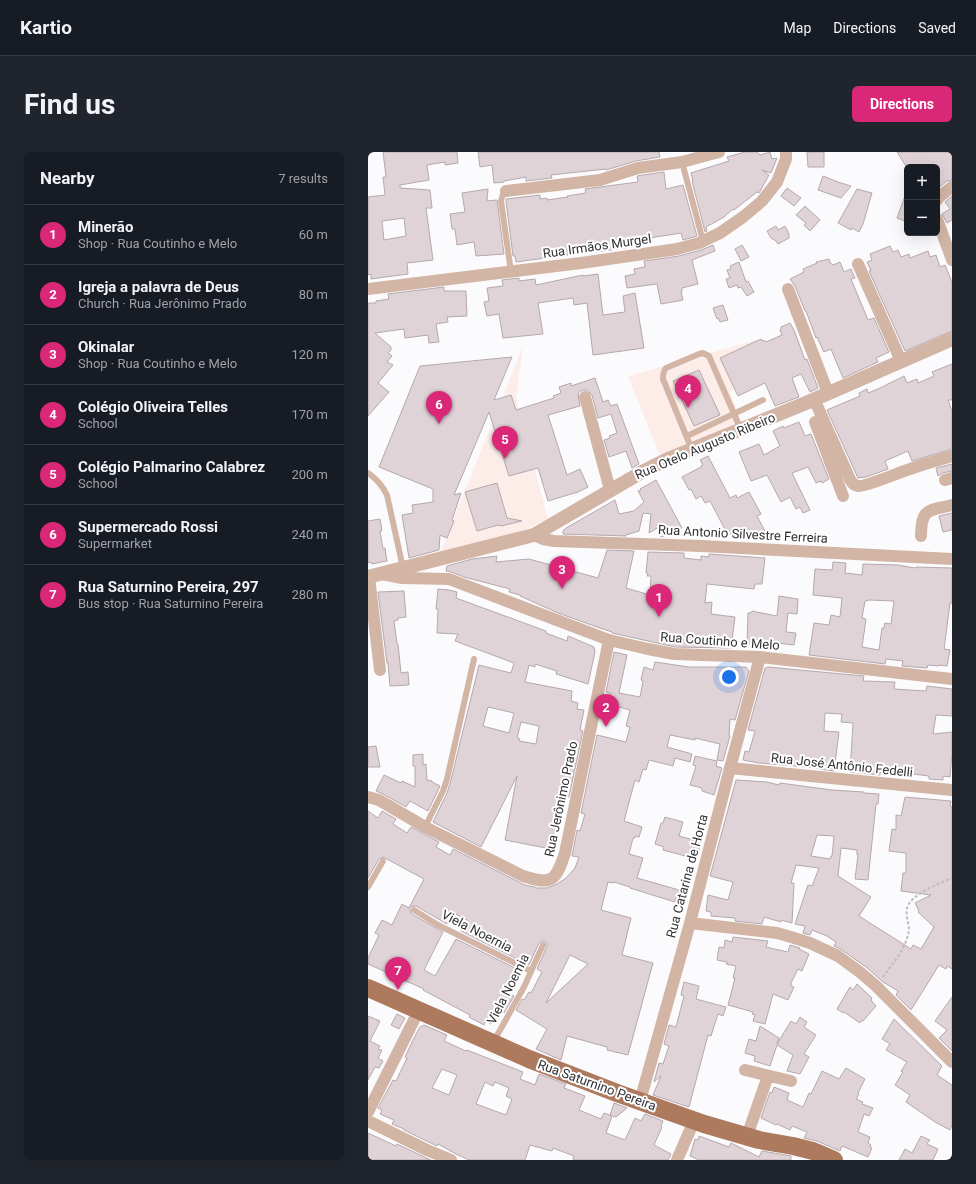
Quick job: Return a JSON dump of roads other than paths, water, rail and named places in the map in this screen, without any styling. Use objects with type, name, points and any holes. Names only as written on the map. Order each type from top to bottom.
[{"type":"main road","name":"Rua Saturnino Pereira","points":[[368,988],[529,1059],[694,1121],[747,1136],[813,1151],[834,1160]]},
{"type":"street","points":[[506,191],[600,180],[638,168],[682,162],[719,152]]},
{"type":"street","name":"Rua Irmãos Murgel","points":[[368,289],[511,272],[677,248],[703,241],[720,233],[744,217],[762,201],[776,182],[786,159],[786,152]]},
{"type":"street","points":[[940,196],[952,187]]},
{"type":"street","points":[[940,227],[952,260]]},
{"type":"street","points":[[858,264],[901,361]]},
{"type":"street","points":[[788,289],[828,393]]},
{"type":"street","name":"Rua Otelo Augusto Ribeiro","points":[[373,576],[534,535],[642,472],[952,339]]},
{"type":"street","points":[[585,397],[610,490]]},
{"type":"street","points":[[810,401],[851,482],[856,486],[862,486],[952,456]]},
{"type":"street","points":[[810,401],[820,434],[843,496]]},
{"type":"street","points":[[921,536],[921,522],[924,515],[931,510],[952,505]]},
{"type":"street","name":"Rua Antonio Silvestre Ferreira","points":[[534,535],[543,539],[554,541],[701,546],[952,559]]},
{"type":"street","points":[[440,558],[439,564],[441,572],[449,580]]},
{"type":"street","points":[[373,576],[380,670]]},
{"type":"street","name":"Rua Coutinho e Melo","points":[[373,576],[449,580],[609,640],[648,650],[674,654],[760,657],[952,679]]},
{"type":"street","name":"Rua Jerônimo Prado","points":[[368,797],[378,800],[425,827],[523,876],[537,881],[548,881],[553,879],[559,870],[565,853],[609,640]]},
{"type":"street","name":"Rua Catarina de Horta","points":[[640,1101],[690,923],[760,657]]},
{"type":"street","name":"Rua José Antônio Fedelli","points":[[730,768],[952,790]]},
{"type":"street","points":[[690,923],[777,933],[810,943],[838,956],[862,973],[876,986],[952,1062]]},
{"type":"street","points":[[368,1112],[419,1010]]},
{"type":"street","points":[[745,1070],[791,1081]]},
{"type":"street","points":[[747,1136],[768,1076]]},
{"type":"street","points":[[368,1121],[451,1160]]},
{"type":"street","points":[[677,1160],[694,1121]]},
{"type":"lane","points":[[682,162],[703,241]]},
{"type":"lane","points":[[506,191],[502,194],[501,201],[511,272]]},
{"type":"lane","points":[[692,450],[663,379],[664,370],[666,368],[699,354],[703,353],[709,356],[741,430]]},
{"type":"lane","points":[[687,436],[763,400]]},
{"type":"lane","points":[[368,473],[376,478],[382,485],[387,495],[403,568]]},
{"type":"lane","points":[[425,827],[447,780],[474,659]]},
{"type":"lane","points":[[368,888],[383,861]]},
{"type":"lane","name":"Viela Noernia","points":[[414,910],[438,925],[531,971]]},
{"type":"lane","name":"Viela Noemia","points":[[493,1043],[524,987],[543,945]]},
{"type":"place","name":"Colégio Oliveira Telles","points":[[688,408]]},
{"type":"place","name":"Supermercado Rossi","points":[[439,424]]},
{"type":"place","name":"Colégio Palmarino Calabrez","points":[[505,459]]},
{"type":"place","name":"Okinalar","points":[[562,589]]},
{"type":"place","name":"Minerão","points":[[659,617]]},
{"type":"place","name":"Igreja a palavra de Deus","points":[[606,727]]},
{"type":"place","name":"Rua Saturnino Pereira, 297","points":[[398,990]]}]
